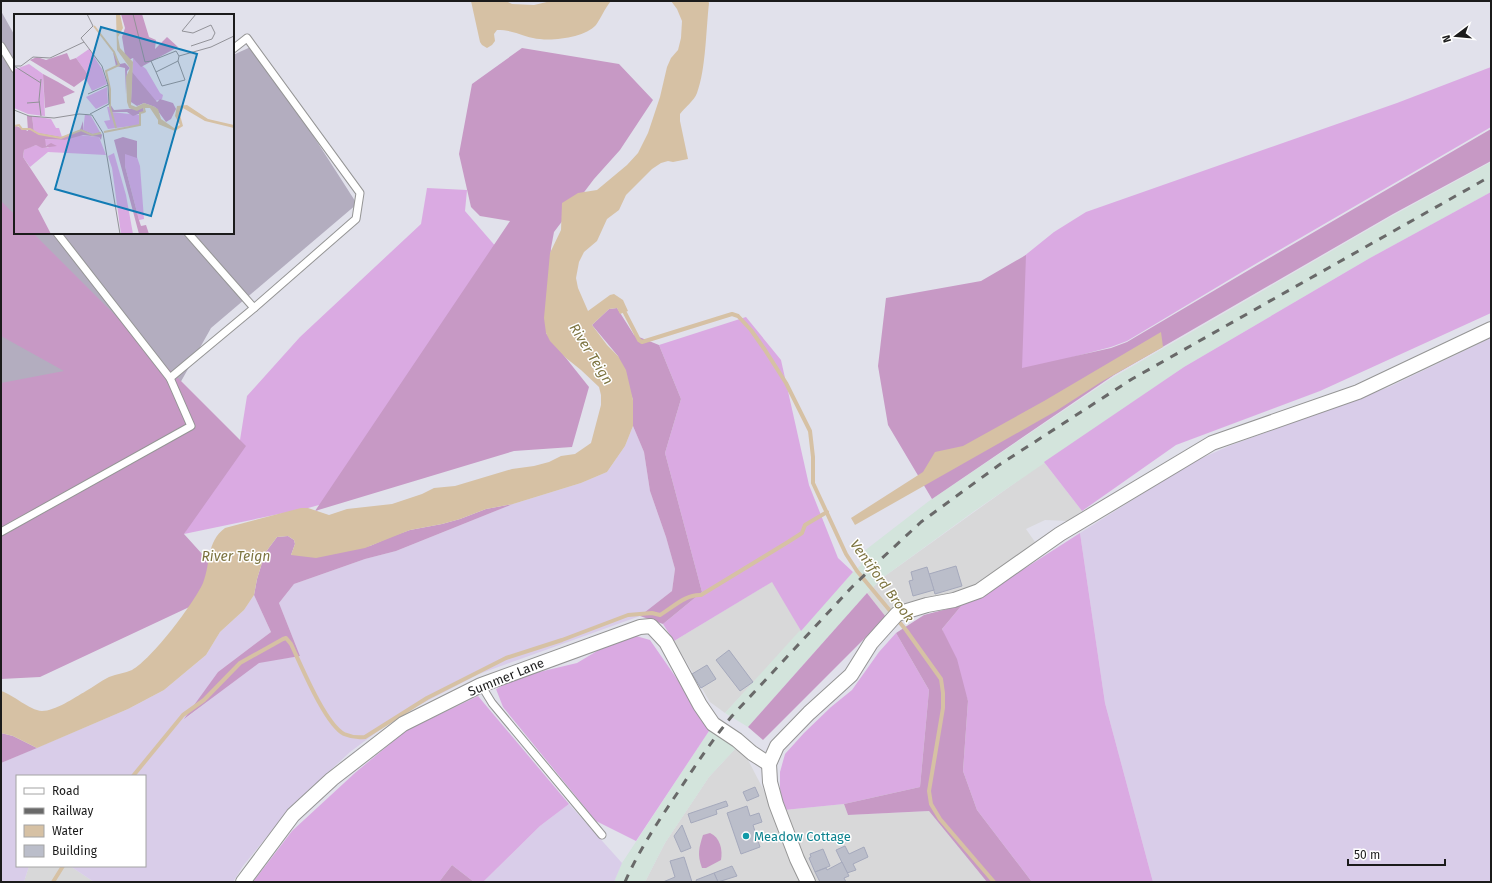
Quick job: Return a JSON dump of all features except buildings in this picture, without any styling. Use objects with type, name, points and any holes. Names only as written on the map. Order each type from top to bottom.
[{"type":"street","points":[[808,882],[796,859],[776,804],[770,782],[770,764],[777,746],[809,713],[851,675],[871,643],[892,619],[927,605],[954,600],[979,591],[1060,534],[1212,443],[1358,392],[1491,329]]},
{"type":"street","name":"Summer Lane","points":[[244,882],[293,815],[332,780],[403,724],[481,685],[640,627],[651,626],[666,642],[700,705],[713,724],[752,753],[770,764]]},
{"type":"lane","points":[[170,378],[254,308],[356,219],[360,193],[247,38],[234,47]]},
{"type":"lane","points":[[1,46],[14,67]]},
{"type":"lane","points":[[1,532],[191,426],[170,378],[58,234]]},
{"type":"lane","points":[[189,234],[254,308]]},
{"type":"lane","points":[[481,685],[492,703],[602,835]]},
{"type":"shaded area","points":[[1,11],[14,34],[14,234],[234,234],[234,55],[255,45],[357,204],[211,328],[179,385],[1,526]]},
{"type":"shaded area","points":[[522,48],[619,64],[653,100],[620,150],[594,179],[554,232],[551,248],[546,333],[589,387],[572,447],[514,451],[315,511],[510,221],[480,216],[471,207],[459,154],[472,84]]},
{"type":"shaded area","points":[[1491,67],[1491,127],[1252,266],[1127,341],[1111,347],[1020,371],[1023,257],[1054,232],[1086,212],[1397,103]]},
{"type":"shaded area","points":[[1491,129],[1491,161],[1393,214],[1114,375],[932,499],[888,425],[878,366],[886,298],[981,281],[1026,255],[1022,368],[1111,348],[1127,342]]},
{"type":"shaded area","points":[[1491,162],[1491,192],[1370,258],[1184,367],[973,512],[885,576],[867,593],[748,727],[725,713],[861,565],[859,555],[929,501],[1112,378],[1392,216]]},
{"type":"shaded area","points":[[427,188],[467,190],[465,211],[517,271],[341,499],[308,508],[184,534],[240,440],[247,396],[300,337],[421,224]]},
{"type":"shaded area","points":[[1491,192],[1491,313],[1320,391],[1176,445],[1082,511],[1044,462],[1184,367],[1370,258]]},
{"type":"shaded area","points":[[1,201],[14,214],[14,234],[34,234],[246,446],[184,534],[232,587],[40,677],[1,679],[1,383],[64,371],[1,336]]},
{"type":"shaded area","points":[[617,308],[634,335],[659,345],[681,399],[665,453],[702,592],[663,624],[640,616],[672,591],[675,569],[650,491],[644,452],[633,426],[633,400],[618,356],[592,325],[609,309]]},
{"type":"shaded area","points":[[746,317],[781,360],[809,485],[838,558],[853,572],[801,631],[772,582],[674,641],[663,624],[702,592],[665,453],[681,399],[659,345]]},
{"type":"shaded area","points":[[1491,338],[1491,882],[1153,882],[1105,703],[1080,533],[1193,462],[1229,446],[1389,387]]},
{"type":"shaded area","points":[[633,426],[644,452],[650,491],[675,569],[672,591],[640,616],[479,674],[398,716],[350,752],[291,807],[243,866],[233,882],[94,882],[72,867],[146,867],[146,775],[16,775],[16,867],[29,867],[24,882],[1,882],[1,763],[128,709],[164,690],[206,655],[220,632],[244,610],[254,595],[271,632],[218,672],[186,718],[259,662],[300,656],[279,603],[294,584],[365,559],[396,551],[513,504],[581,483],[607,472],[625,446]]},
{"type":"shaded area","points":[[1044,462],[1082,511],[1068,521],[1045,520],[1026,529],[1035,542],[973,588],[938,599],[908,602],[886,617],[867,593],[885,576]]},
{"type":"shaded area","points":[[513,504],[396,551],[365,559],[294,584],[279,603],[300,656],[259,663],[184,719],[218,672],[271,632],[254,595],[265,553],[277,537],[288,536],[294,540],[295,544],[291,555],[370,546],[410,530],[442,524],[486,509]]},
{"type":"shaded area","points":[[1080,533],[1105,703],[1153,882],[1032,882],[977,810],[963,771],[968,701],[942,629],[962,605],[980,597]]},
{"type":"shaded area","points":[[773,581],[801,631],[725,713],[710,702],[674,641]]},
{"type":"shaded area","points":[[867,593],[886,617],[763,740],[748,727]]},
{"type":"shaded area","points":[[962,605],[942,629],[957,659],[968,701],[963,771],[977,810],[1032,882],[987,882],[929,811],[848,815],[844,804],[920,787],[929,690],[896,633],[924,615]]},
{"type":"shaded area","points":[[896,633],[929,690],[920,787],[844,804],[784,810],[780,789],[780,772],[785,754],[831,707],[852,690],[879,652]]},
{"type":"shaded area","points":[[636,636],[650,640],[711,728],[636,841],[596,821],[503,707],[496,689],[509,682],[535,673],[577,663],[602,648]]},
{"type":"shaded area","points":[[478,696],[569,804],[540,826],[483,882],[474,882],[452,865],[439,882],[253,882],[292,831],[356,772],[407,730]]},
{"type":"shaded area","points":[[711,728],[736,748],[709,777],[665,843],[645,882],[614,882],[620,866]]},
{"type":"shaded area","points":[[1,733],[13,736],[37,748],[1,763]]},
{"type":"shaded area","points":[[736,748],[747,758],[775,812],[844,804],[848,815],[929,811],[987,882],[645,882],[665,843],[709,777]]},
{"type":"shaded area","points":[[569,804],[622,863],[614,882],[483,882],[540,826]]},
{"type":"shaded area","points":[[710,833],[720,844],[722,852],[721,860],[706,868],[702,868],[699,855],[700,844],[703,835]]},
{"type":"shaded area","points":[[452,865],[474,882],[439,882]]},
{"type":"shaded area","points":[[29,867],[72,867],[94,882],[24,882]]},
{"type":"water","points":[[471,1],[506,1],[512,4],[534,5],[551,1],[611,1],[596,25],[583,33],[566,38],[540,39],[503,30],[497,30],[494,34],[495,41],[487,48],[480,42]]},
{"type":"water","name":"River Teign","points":[[671,1],[708,1],[709,3],[704,61],[700,83],[696,96],[680,114],[680,121],[688,159],[661,163],[652,169],[626,195],[619,210],[607,219],[597,241],[584,252],[579,262],[576,278],[578,288],[588,311],[610,295],[614,294],[623,300],[628,311],[620,314],[617,308],[609,309],[592,325],[607,345],[618,356],[626,370],[633,400],[633,426],[625,446],[607,472],[581,483],[513,504],[486,509],[442,524],[410,530],[365,548],[316,558],[291,555],[295,544],[294,540],[288,536],[277,537],[265,553],[254,595],[244,610],[220,632],[206,655],[164,690],[128,709],[37,748],[13,736],[1,733],[1,691],[37,710],[42,711],[53,709],[109,677],[132,670],[150,655],[172,630],[198,592],[203,583],[212,546],[219,534],[225,528],[301,508],[308,508],[329,515],[347,509],[392,504],[422,494],[434,488],[455,486],[512,469],[549,462],[561,456],[575,454],[591,443],[601,405],[599,387],[566,358],[550,341],[546,333],[544,318],[550,253],[561,230],[562,203],[578,193],[597,190],[627,165],[638,153],[648,133],[660,97],[667,67],[671,58],[678,50],[681,38],[682,21],[677,9]]},
{"type":"water","points":[[1161,332],[1163,347],[1101,382],[1056,411],[855,525],[851,518],[923,472],[935,452],[963,446],[1044,401]]},
{"type":"waterway","name":"Ventiford Brook","points":[[623,309],[639,340],[642,342],[732,314],[738,316],[751,330],[765,350],[786,383],[810,431],[813,457],[813,483],[846,554],[857,571],[906,630],[941,679],[943,708],[929,791],[931,804],[940,819],[994,882]]},
{"type":"waterway","points":[[134,775],[183,715],[204,700],[240,663],[283,639],[286,638],[291,644],[314,693],[329,719],[344,734],[349,736],[365,737],[427,698],[506,658],[562,640],[628,615],[652,613],[660,615],[685,599],[695,595],[701,595],[788,542],[802,533],[805,525],[827,512]]},
{"type":"waterway","points":[[53,882],[62,867]]},
{"type":"railway","points":[[625,882],[657,824],[704,753],[732,716],[851,588],[921,522],[999,465],[1132,379],[1491,176]]},
{"type":"place","name":"Meadow Cottage","points":[[746,836]]}]
